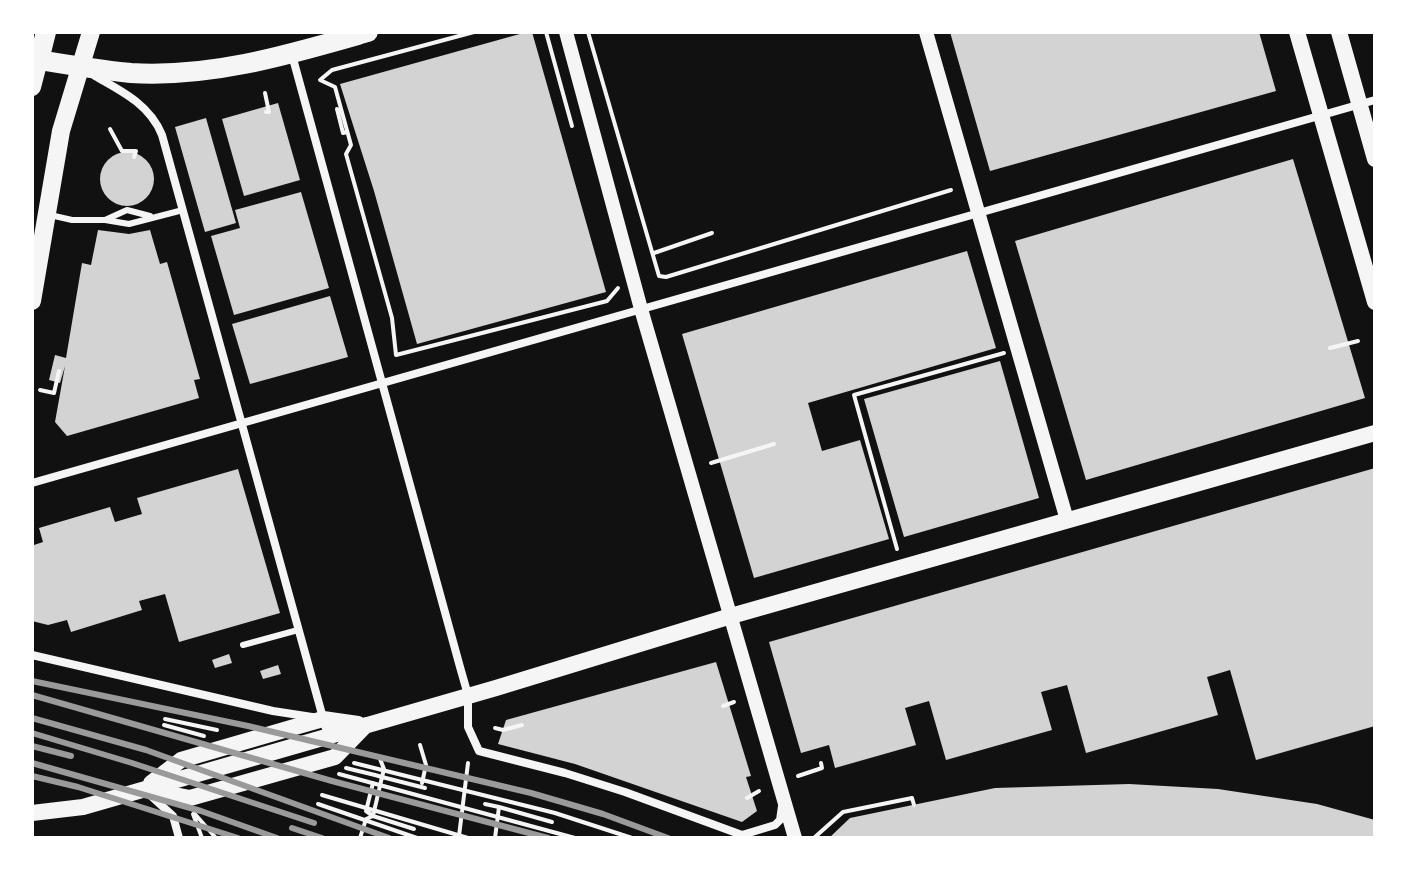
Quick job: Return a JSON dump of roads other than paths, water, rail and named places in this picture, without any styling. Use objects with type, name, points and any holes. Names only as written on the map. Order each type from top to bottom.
[{"type":"highway","points":[[46,32],[36,60],[133,73],[215,69],[291,54],[368,32]]},
{"type":"main road","points":[[32,301],[61,131],[91,32]]},
{"type":"main road","points":[[1297,32],[1375,302]]},
{"type":"main road","points":[[1339,32],[1367,102],[1375,159]]},
{"type":"main road","points":[[32,87],[36,60]]},
{"type":"main road","points":[[32,813],[83,807],[325,728],[366,725],[731,616],[1375,433]]},
{"type":"main road","points":[[144,789],[190,798],[335,757],[366,725]]},
{"type":"street","points":[[566,32],[641,309],[795,838]]},
{"type":"street","points":[[926,32],[1067,520]]},
{"type":"street","points":[[291,54],[468,695],[468,727],[479,751],[610,787],[742,835],[775,825],[782,810],[782,793]]},
{"type":"street","points":[[79,67],[128,95],[156,120],[325,728]]},
{"type":"street","points":[[32,483],[1367,102]]},
{"type":"street","points":[[32,655],[273,711],[325,728]]},
{"type":"street","points":[[144,789],[173,816],[179,838]]},
{"type":"lane","points":[[105,220],[127,210],[150,216]]},
{"type":"lane","points":[[47,214],[72,220],[129,224],[150,216],[183,210]]},
{"type":"lane","points":[[243,645],[298,630]]},
{"type":"railway","points":[[32,681],[248,726],[531,793],[603,814],[668,838]]},
{"type":"railway","points":[[32,695],[332,781],[548,838]]},
{"type":"railway","points":[[32,718],[146,750],[389,838]]},
{"type":"railway","points":[[32,733],[314,823]]},
{"type":"railway","points":[[32,746],[71,756]]},
{"type":"railway","points":[[32,763],[201,811],[277,838]]},
{"type":"railway","points":[[32,776],[78,787],[238,838]]},
{"type":"railway","points":[[292,828],[322,838]]}]
